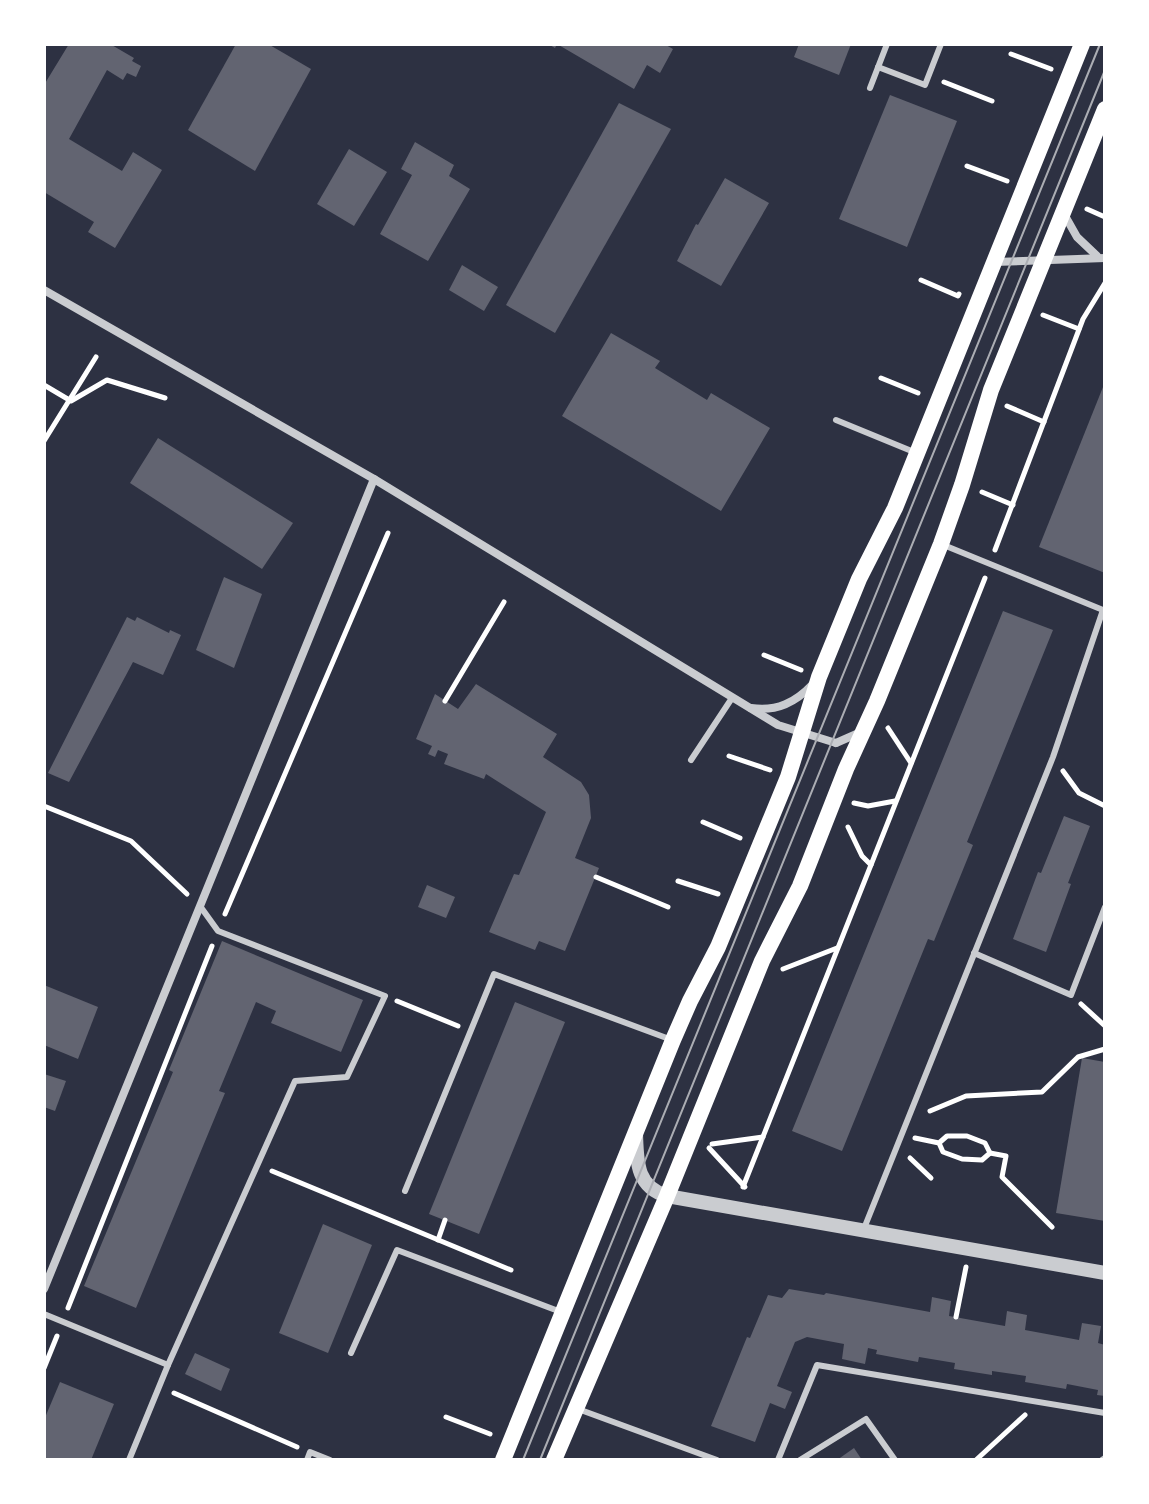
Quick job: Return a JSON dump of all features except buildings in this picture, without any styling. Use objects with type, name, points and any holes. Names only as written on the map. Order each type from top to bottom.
[{"type":"main road","points":[[503,1460],[673,1040],[718,947],[788,777],[802,734],[812,675],[895,508],[1082,44]]},
{"type":"main road","points":[[554,1460],[667,1196],[762,961],[800,886],[941,544],[991,390],[1105,109]]},
{"type":"street","points":[[1063,211],[1077,237],[1101,257]]},
{"type":"street","points":[[994,262],[1101,257]]},
{"type":"street","points":[[44,290],[374,479],[778,725],[836,743],[864,731]]},
{"type":"street","points":[[44,1289],[374,479]]},
{"type":"street","points":[[748,707],[765,710],[802,696],[812,675]]},
{"type":"street","points":[[836,743],[843,754],[846,769]]},
{"type":"street","points":[[636,1133],[643,1178],[653,1192],[1105,1273]]},
{"type":"lane","points":[[870,88],[887,44]]},
{"type":"lane","points":[[878,67],[925,85],[941,44]]},
{"type":"lane","points":[[836,420],[918,453]]},
{"type":"lane","points":[[863,1231],[1053,757],[1104,608],[941,544]]},
{"type":"lane","points":[[691,760],[732,698]]},
{"type":"lane","points":[[129,1460],[295,1081],[347,1077],[385,996],[218,931],[200,906]]},
{"type":"lane","points":[[974,953],[1071,995],[1105,907]]},
{"type":"lane","points":[[405,1191],[494,974],[673,1040]]},
{"type":"lane","points":[[351,1353],[397,1250],[561,1312]]},
{"type":"lane","points":[[44,1314],[168,1365]]},
{"type":"lane","points":[[778,1460],[817,1365],[1105,1413]]},
{"type":"lane","points":[[575,1408],[717,1460]]},
{"type":"lane","points":[[800,1460],[866,1419],[895,1460]]},
{"type":"lane","points":[[307,1460],[310,1452],[330,1460]]},
{"type":"path","points":[[1011,54],[1051,69],[1055,60]]},
{"type":"path","points":[[944,82],[992,101]]},
{"type":"path","points":[[967,166],[1017,185]]},
{"type":"path","points":[[921,280],[958,296]]},
{"type":"path","points":[[953,309],[964,283]]},
{"type":"path","points":[[763,1137],[710,1146],[743,1187],[763,1137],[838,947],[871,865],[990,564],[1079,329],[1105,283]]},
{"type":"path","points":[[1038,329],[1043,315],[1079,329]]},
{"type":"path","points":[[44,441],[96,357]]},
{"type":"path","points":[[881,378],[918,393]]},
{"type":"path","points":[[71,401],[107,380],[165,398]]},
{"type":"path","points":[[44,385],[71,401]]},
{"type":"path","points":[[1010,397],[1007,407],[1044,422]]},
{"type":"path","points":[[44,425],[55,425]]},
{"type":"path","points":[[445,701],[504,602]]},
{"type":"path","points":[[764,655],[812,675]]},
{"type":"path","points":[[886,724],[911,763]]},
{"type":"path","points":[[729,756],[780,774]]},
{"type":"path","points":[[1053,757],[1079,793],[1105,806]]},
{"type":"path","points":[[764,782],[769,770]]},
{"type":"path","points":[[871,865],[862,856],[848,829],[849,802],[868,806],[896,801]]},
{"type":"path","points":[[44,806],[131,841],[200,906]]},
{"type":"path","points":[[703,822],[740,838]]},
{"type":"path","points":[[734,852],[745,831]]},
{"type":"path","points":[[596,877],[668,907]]},
{"type":"path","points":[[678,881],[717,895],[723,881]]},
{"type":"path","points":[[781,970],[838,947]]},
{"type":"path","points":[[1071,995],[1105,1026]]},
{"type":"path","points":[[385,996],[470,1031]]},
{"type":"path","points":[[907,1122],[966,1096],[1042,1092],[1078,1057],[1105,1049]]},
{"type":"path","points":[[947,1136],[967,1136],[985,1143],[990,1153],[982,1160],[962,1159],[943,1152],[939,1143],[947,1136]]},
{"type":"path","points":[[897,1147],[931,1178]]},
{"type":"path","points":[[990,1153],[1006,1156],[1002,1177],[1052,1227],[1054,1217]]},
{"type":"path","points":[[257,1165],[511,1270]]},
{"type":"path","points":[[438,1240],[445,1220]]},
{"type":"path","points":[[956,1317],[970,1249]]},
{"type":"path","points":[[159,1387],[310,1452]]},
{"type":"path","points":[[446,1417],[499,1437]]},
{"type":"path","points":[[976,1460],[1007,1431]]},
{"type":"tram line","points":[[523,1460],[1100,44]]},
{"type":"tram line","points":[[540,1460],[1105,70]]}]
